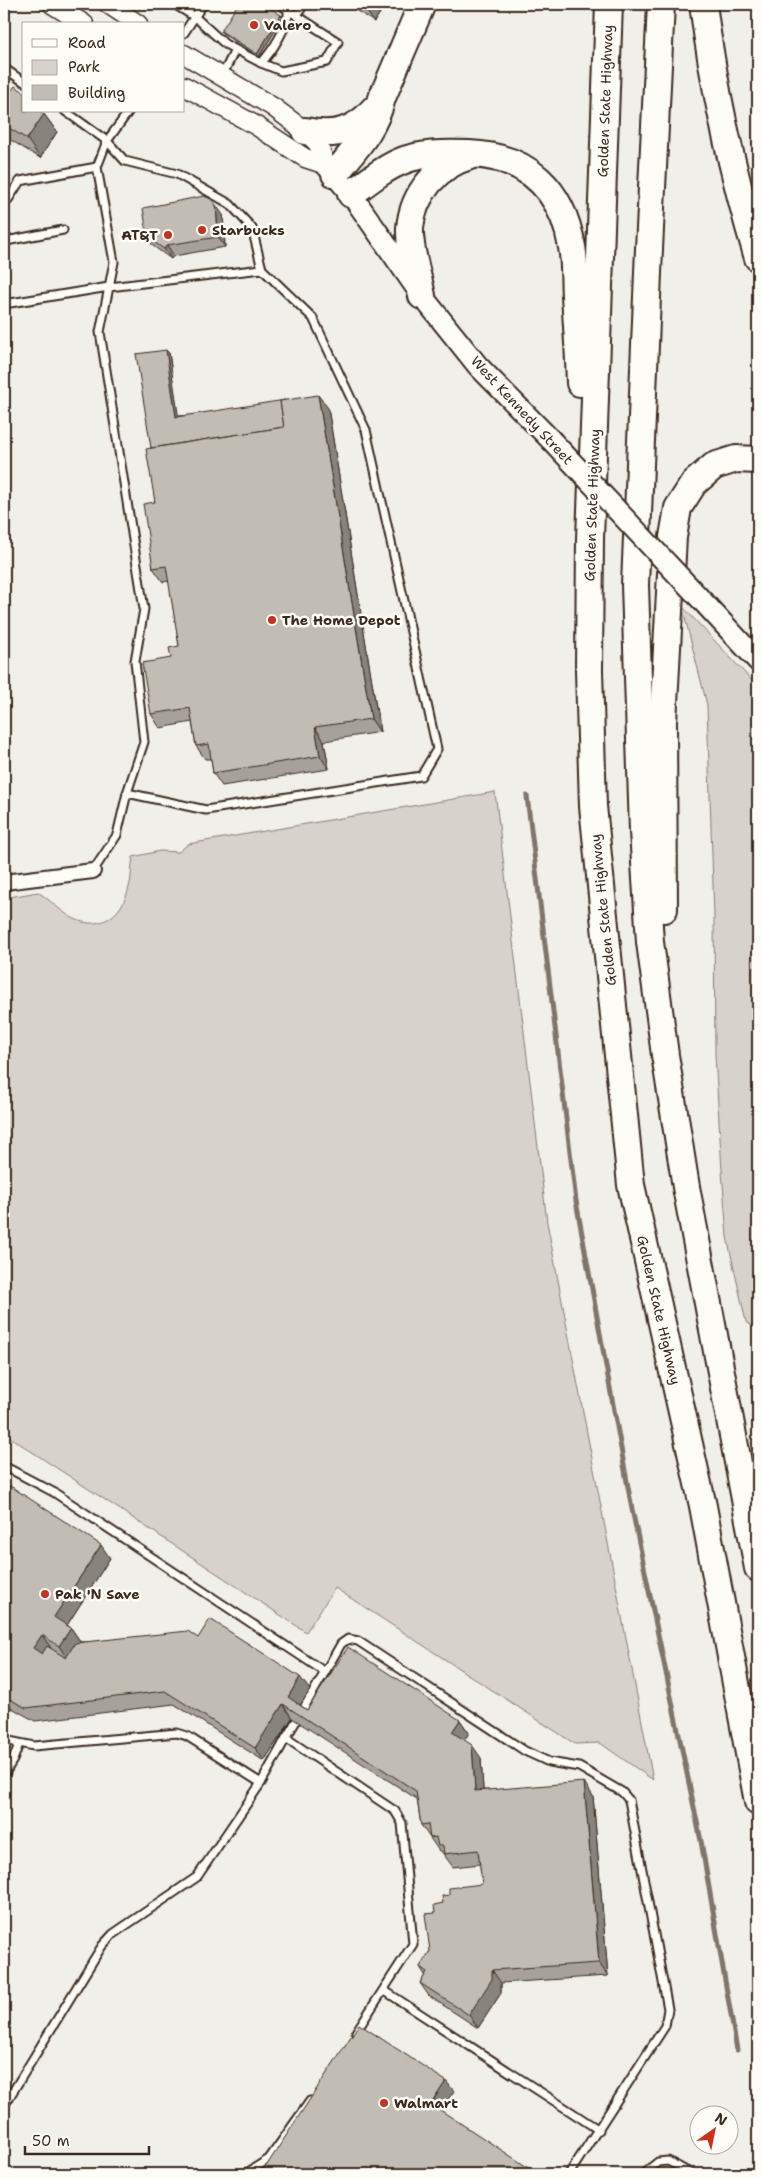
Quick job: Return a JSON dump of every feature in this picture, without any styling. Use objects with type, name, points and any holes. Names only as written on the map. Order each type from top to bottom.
[{"type":"highway","points":[[330,170],[369,132],[422,4]]},
{"type":"highway","name":"Golden State Highway","points":[[608,4],[590,539],[589,670],[593,806],[631,1185],[703,1506],[758,1802]]},
{"type":"highway","points":[[661,4],[635,585],[643,831],[650,942],[665,1055],[686,1187],[758,1568]]},
{"type":"highway","points":[[703,4],[711,66],[758,258]]},
{"type":"highway","points":[[305,131],[322,135],[350,130],[364,121],[382,98]]},
{"type":"highway","points":[[351,194],[383,169],[401,160],[417,155],[438,153],[492,155],[510,160],[529,171],[545,185],[567,225],[572,248],[590,539]]},
{"type":"highway","points":[[422,296],[410,228],[414,210],[421,192],[434,177],[457,159],[475,154]]},
{"type":"highway","points":[[665,1055],[663,722],[672,537],[678,508],[694,483],[714,466],[736,459],[758,460]]},
{"type":"main road","name":"West Kennedy Street","points":[[330,170],[351,194],[422,296],[478,366],[758,661]]},
{"type":"street","points":[[52,4],[81,22]]},
{"type":"street","points":[[108,4],[135,22]]},
{"type":"street","name":"West Kennedy Street","points":[[185,55],[273,107],[305,131],[318,144],[330,170]]},
{"type":"street","name":"West Kennedy Street","points":[[185,87],[254,124],[305,158],[330,170]]},
{"type":"street","points":[[4,882],[92,871]]},
{"type":"lane","points":[[174,4],[194,17],[225,44],[281,71],[327,62],[338,42],[280,4]]},
{"type":"lane","points":[[185,31],[203,4]]},
{"type":"lane","points":[[297,16],[304,4]]},
{"type":"lane","points":[[261,63],[268,55],[289,17],[288,10]]},
{"type":"lane","points":[[222,77],[235,50]]},
{"type":"lane","points":[[4,68],[22,81]]},
{"type":"lane","points":[[66,112],[107,141],[125,161],[177,174],[230,204],[252,228],[262,269],[313,318],[366,430],[437,750],[421,776],[206,810],[127,793]]},
{"type":"lane","points":[[92,871],[117,835],[127,793],[144,742],[135,661],[144,609],[100,332],[114,262],[97,167],[107,141],[128,112]]},
{"type":"lane","points":[[4,206],[20,181],[97,167]]},
{"type":"lane","points":[[4,236],[6,241],[63,230]]},
{"type":"lane","points":[[4,304],[109,287],[262,269]]},
{"type":"lane","points":[[4,1466],[55,1493],[325,1672]]},
{"type":"lane","points":[[4,2106],[102,1946],[113,1934],[197,1877],[261,1783],[341,1644],[348,1639],[358,1641],[526,1751],[549,1762],[579,1767],[616,1788],[629,1800],[668,2008],[668,2018],[665,2026],[599,2130],[569,2174]]},
{"type":"lane","points":[[4,1738],[19,1744],[34,1746],[177,1733],[187,1736],[261,1783]]},
{"type":"lane","points":[[286,1738],[395,1811],[402,1823],[413,1944],[353,2037]]},
{"type":"lane","points":[[4,1775],[13,1760],[19,1744]]},
{"type":"lane","points":[[385,1990],[599,2130]]},
{"type":"lane","points":[[245,2174],[269,2159],[314,2094]]},
{"type":"lane","points":[[643,2174],[658,2162],[668,2160],[692,2174]]},
{"type":"green space","points":[[682,606],[758,687],[758,1330],[746,1322],[727,1237],[715,1055],[714,917],[707,705]]},
{"type":"green space","points":[[495,792],[547,1222],[653,1780],[600,1743],[575,1744],[335,1588],[306,1632],[11,1438],[4,1436],[4,898],[38,892],[69,916],[79,921],[98,922],[107,920],[114,914],[126,898],[130,884],[133,857],[160,851],[179,852],[188,844]]},
{"type":"building","points":[[238,4],[264,4],[281,15],[257,54],[221,31]]},
{"type":"building","points":[[354,4],[373,4],[367,12]]},
{"type":"building","points":[[4,86],[11,91],[15,86],[22,91],[22,112],[41,112],[44,114],[27,139],[4,125]]},
{"type":"building","points":[[204,196],[211,199],[216,205],[218,237],[167,245],[164,249],[145,236],[147,234],[143,208]]},
{"type":"building","points":[[166,350],[176,417],[285,400],[280,401],[284,427],[151,448],[136,354]]},
{"type":"building","name":"The Home Depot","points":[[318,395],[371,719],[315,727],[320,756],[213,773],[209,744],[196,746],[190,708],[151,714],[142,663],[171,658],[169,648],[179,646],[166,566],[153,568],[143,504],[155,502],[146,449],[284,427],[280,401]]},
{"type":"building","points":[[4,1482],[101,1545],[54,1617],[71,1628],[59,1646],[42,1635],[33,1648],[42,1654],[47,1646],[66,1658],[75,1643],[188,1631],[198,1638],[210,1619],[300,1677],[288,1697],[307,1710],[348,1647],[460,1720],[452,1732],[472,1745],[475,1791],[584,1782],[599,1963],[492,1970],[492,1979],[469,2015],[420,1983],[427,1972],[420,1967],[430,1951],[425,1914],[435,1913],[434,1905],[443,1903],[442,1896],[449,1895],[449,1888],[482,1884],[478,1850],[444,1854],[443,1846],[438,1846],[436,1837],[430,1838],[428,1824],[421,1825],[416,1791],[283,1704],[255,1748],[165,1691],[26,1708],[4,1696]]},
{"type":"building","name":"Walmart","points":[[359,2024],[446,2081],[431,2104],[535,2172],[534,2174],[261,2174]]},
{"type":"waterway","points":[[527,796],[576,1201],[632,1509],[701,1841],[737,2050]]},
{"type":"place","name":"Valero","points":[[254,25]]},
{"type":"place","name":"Starbucks","points":[[202,230]]},
{"type":"place","name":"AT&T","points":[[168,235]]},
{"type":"place","name":"The Home Depot","points":[[272,620]]},
{"type":"place","name":"Pak 'N Save","points":[[45,1594]]},
{"type":"place","name":"Walmart","points":[[384,2103]]}]
